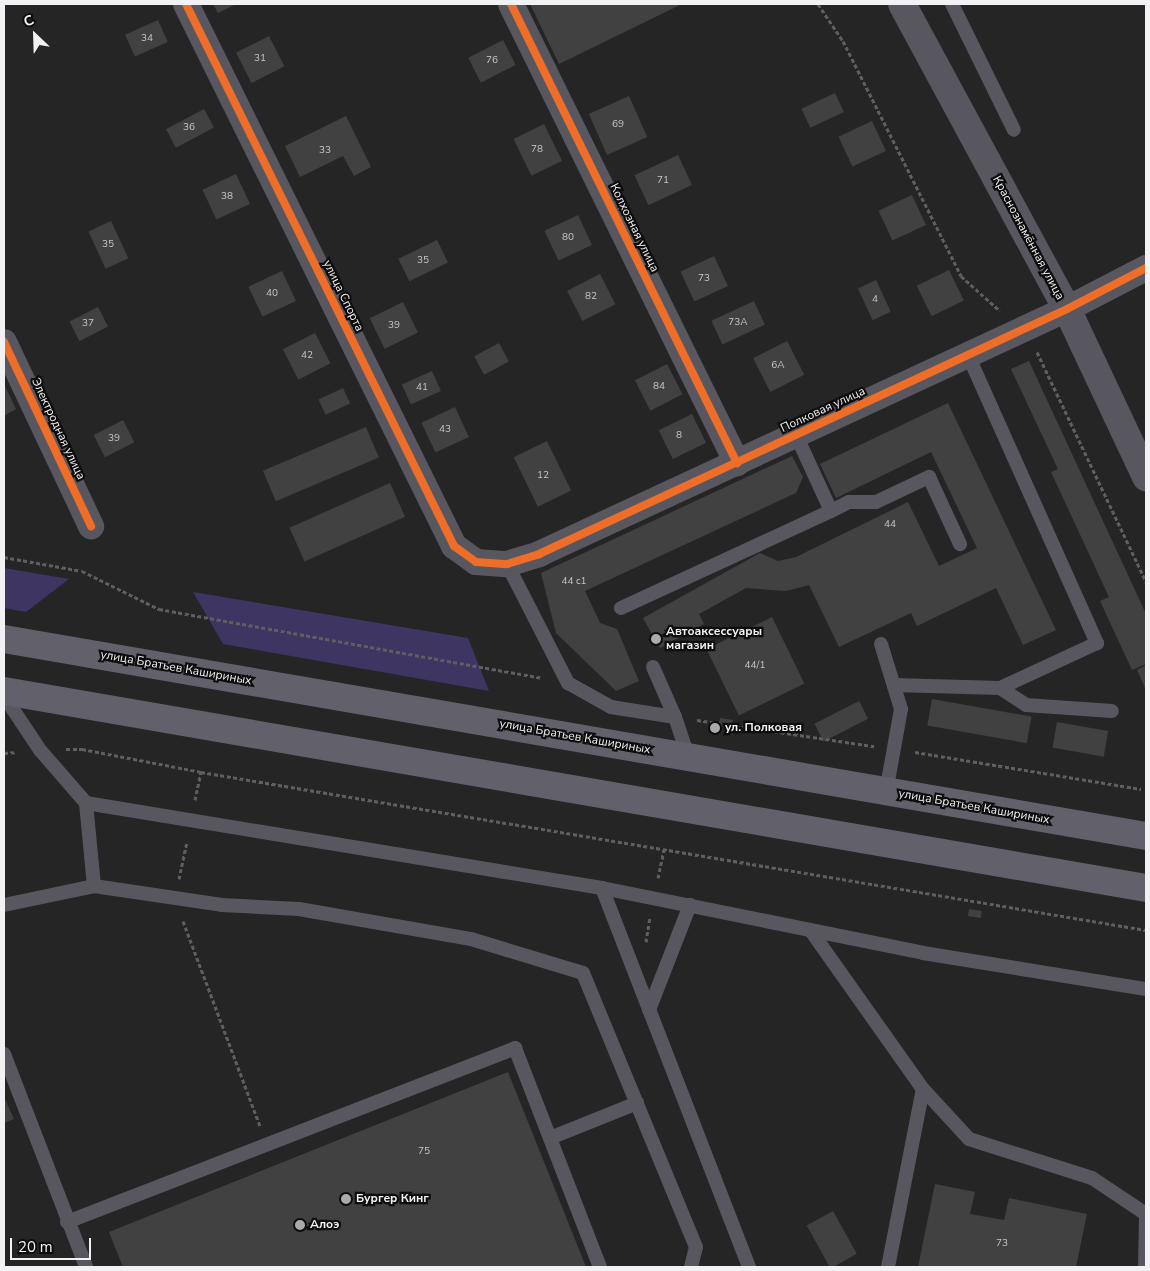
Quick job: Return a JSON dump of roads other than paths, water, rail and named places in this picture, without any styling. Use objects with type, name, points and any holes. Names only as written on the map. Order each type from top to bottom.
[{"type":"main road","name":"улица Братьев Кашириных","points":[[4,638],[1146,836]]},
{"type":"main road","points":[[4,691],[1146,888]]},
{"type":"street","name":"улица Спорта","points":[[186,4],[454,546],[476,562],[507,564]]},
{"type":"street","name":"Колхозная улица","points":[[511,4],[737,463]]},
{"type":"street","name":"Краснознамённая улица","points":[[902,4],[1066,309],[1146,477]]},
{"type":"street","name":"Полковая улица","points":[[507,564],[538,554],[737,463],[1022,330],[1146,268]]},
{"type":"street","name":"Электродная улица","points":[[4,342],[91,526]]},
{"type":"lane","points":[[952,4],[1014,130]]},
{"type":"lane","points":[[894,686],[1000,688],[1097,642],[968,355]]},
{"type":"lane","points":[[796,435],[831,511]]},
{"type":"lane","points":[[621,608],[849,502],[876,502],[929,477],[960,544]]},
{"type":"lane","points":[[507,564],[568,682],[611,707],[675,717]]},
{"type":"lane","points":[[881,644],[901,709],[886,792]]},
{"type":"lane","points":[[653,668],[675,717],[688,756]]},
{"type":"lane","points":[[1000,688],[1026,705],[1112,711]]},
{"type":"lane","points":[[4,696],[40,750],[86,803],[94,886]]},
{"type":"lane","points":[[86,803],[602,888],[923,954],[1146,989]]},
{"type":"lane","points":[[4,905],[94,886],[222,905],[299,909],[462,937],[583,972],[696,1247],[691,1267]]},
{"type":"lane","points":[[602,888],[749,1267]]},
{"type":"lane","points":[[649,1010],[690,905]]},
{"type":"lane","points":[[811,931],[923,1090],[969,1139],[1092,1178],[1146,1214],[1145,1267]]},
{"type":"lane","points":[[67,1222],[515,1048],[600,1267]]},
{"type":"lane","points":[[4,1054],[67,1222],[86,1267]]},
{"type":"lane","points":[[888,1267],[923,1090]]},
{"type":"lane","points":[[550,1138],[637,1103]]},
{"type":"place","name":"Автоаксессуары магазин","points":[[656,639]]},
{"type":"place","name":"ул. Полковая","points":[[715,728]]},
{"type":"place","name":"Бургер Кинг","points":[[346,1199]]},
{"type":"place","name":"Алоэ","points":[[300,1225]]}]
